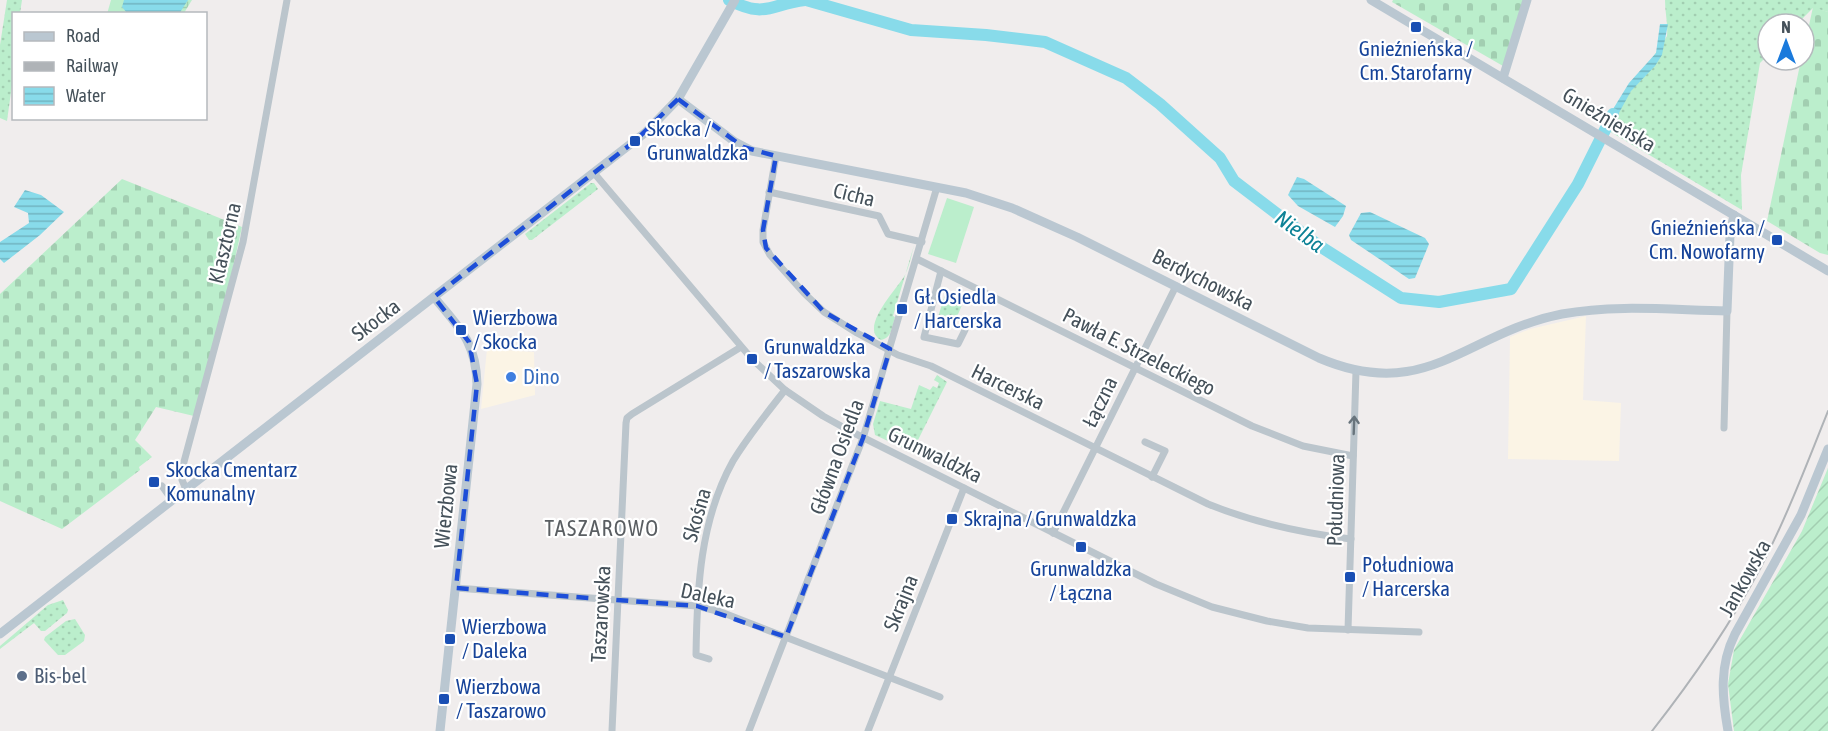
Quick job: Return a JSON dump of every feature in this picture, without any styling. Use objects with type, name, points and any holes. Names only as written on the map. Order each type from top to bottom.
[{"type":"street","name":"Klasztorna","points":[[186,489],[181,472],[243,242],[287,0]]},
{"type":"street","name":"Skocka","points":[[0,634],[654,125],[678,99],[735,0]]},
{"type":"street","name":"Gnieźnieńska","points":[[1371,0],[1386,4],[1503,78],[1828,271]]},
{"type":"street","points":[[1503,78],[1527,0]]},
{"type":"street","name":"Berdychowska","points":[[678,99],[743,147],[776,156],[937,187],[989,200],[1036,217],[1319,358],[1356,371],[1388,374],[1422,370],[1524,324],[1581,311],[1619,308],[1726,311]]},
{"type":"street","name":"Harcerska","points":[[776,156],[762,236],[770,255],[804,293],[825,312],[857,333],[898,355],[931,366],[1152,477],[1230,513],[1266,525],[1351,539]]},
{"type":"street","name":"Grunwaldzka","points":[[594,172],[741,346],[785,390],[823,416],[1156,584],[1212,607],[1267,621],[1308,628],[1419,632]]},
{"type":"street","name":"Główna Osiedla","points":[[749,731],[863,438],[937,187]]},
{"type":"street","name":"Cicha","points":[[769,192],[879,216],[888,234],[922,242]]},
{"type":"street","points":[[1724,428],[1726,311],[1730,235],[1734,215]]},
{"type":"street","name":"Pawła E. Strzeleckiego","points":[[917,259],[1268,433],[1303,446],[1353,456]]},
{"type":"street","points":[[941,271],[924,337],[958,344],[965,330]]},
{"type":"street","name":"Łączna","points":[[1053,533],[1176,286]]},
{"type":"street","name":"Wierzbowa","points":[[434,297],[469,342],[477,368],[440,731]]},
{"type":"street","name":"Taszarowska","points":[[612,731],[627,418],[741,346]]},
{"type":"street","name":"Południowa","points":[[1348,630],[1356,371]]},
{"type":"street","name":"Skośna","points":[[709,659],[696,655],[697,606],[703,547],[708,525],[732,462],[785,390]]},
{"type":"street","points":[[1145,442],[1165,451],[1152,477]]},
{"type":"street","name":"Jankowska","points":[[1728,731],[1722,679],[1726,654],[1801,515],[1828,448]]},
{"type":"street","points":[[162,486],[172,500]]},
{"type":"street","name":"Skrajna","points":[[868,731],[964,488]]},
{"type":"street","name":"Daleka","points":[[456,588],[697,606],[721,612],[940,697]]},
{"type":"highlighted area","points":[[678,99],[743,147],[776,156],[763,230],[766,248],[824,312],[890,349],[863,438],[786,637],[697,606],[456,588],[477,384],[469,342],[434,297],[635,141]]},
{"type":"shaded area","points":[[1586,316],[1583,400],[1621,403],[1619,461],[1508,459],[1510,337],[1530,329]]},
{"type":"shaded area","points":[[487,349],[534,352],[535,395],[481,409]]},
{"type":"green space","points":[[7,0],[22,0],[20,12],[12,12],[12,85],[7,121],[0,118],[0,45]]},
{"type":"green space","points":[[111,0],[192,0],[185,12],[108,12]]},
{"type":"green space","points":[[1393,0],[1523,0],[1503,66],[1392,2]]},
{"type":"green space","points":[[1665,0],[1828,0],[1828,12],[1813,8],[1809,12],[1756,12],[1756,72],[1758,72],[1741,175],[1742,210],[1609,131],[1622,104],[1667,36]]},
{"type":"green space","points":[[1813,7],[1828,12],[1828,255],[1820,253],[1767,221],[1798,72],[1816,72],[1816,12],[1812,12]]},
{"type":"green space","points":[[122,179],[242,227],[226,299],[194,416],[156,407],[135,440],[152,457],[139,467],[140,470],[62,529],[0,501],[0,294]]},
{"type":"green space","points":[[594,183],[598,189],[529,240],[525,234]]},
{"type":"green space","points":[[947,198],[974,207],[956,263],[928,254]]},
{"type":"green space","points":[[906,274],[893,316],[895,317],[891,332],[881,340],[875,334],[874,327],[877,318]]},
{"type":"green space","points":[[946,292],[965,298],[953,326],[937,320]]},
{"type":"green space","points":[[937,375],[947,382],[912,452],[875,435],[873,424],[880,401],[911,409],[919,385],[930,390],[933,386],[937,388],[939,383],[934,380]]},
{"type":"green space","points":[[1828,468],[1828,731],[1734,731],[1728,684],[1734,650],[1802,531]]},
{"type":"green space","points":[[63,600],[68,610],[67,613],[45,631],[41,631],[34,623],[0,649],[0,646],[48,605]]},
{"type":"green space","points":[[75,619],[85,635],[84,641],[65,655],[58,655],[44,640],[45,637],[66,621]]},
{"type":"water","points":[[124,0],[188,0],[180,12],[126,12],[122,7]]},
{"type":"water","points":[[1660,24],[1668,24],[1662,55],[1655,66],[1631,91],[1609,131],[1602,127],[1629,83],[1656,53]]},
{"type":"water","points":[[1297,177],[1304,179],[1346,206],[1343,216],[1335,227],[1298,206],[1288,195]]},
{"type":"water","points":[[25,190],[41,195],[64,212],[40,235],[4,263],[0,259],[0,242],[29,223],[28,213],[14,207]]},
{"type":"water","points":[[1370,212],[1425,238],[1429,244],[1415,278],[1409,279],[1351,240],[1349,235],[1361,213]]},
{"type":"waterway","name":"Nielba","points":[[729,0],[752,9],[768,9],[805,0]]},
{"type":"waterway","name":"Nielba","points":[[806,0],[911,30],[1045,42],[1126,78],[1160,104],[1220,158],[1234,181],[1318,245],[1401,298],[1439,302],[1511,289],[1578,184],[1613,114]]},
{"type":"railway","points":[[1652,731],[1710,651],[1737,610],[1761,567],[1788,509],[1828,411]]},
{"type":"place","name":"Gnieźnieńska / Cm. Starofarny","points":[[1416,27]]},
{"type":"place","name":"Skocka / Grunwaldzka","points":[[635,141]]},
{"type":"place","name":"Gnieźnieńska / Cm. Nowofarny","points":[[1777,240]]},
{"type":"place","name":"Gł. Osiedla / Harcerska","points":[[902,309]]},
{"type":"place","name":"Wierzbowa / Skocka","points":[[461,330]]},
{"type":"place","name":"Grunwaldzka / Taszarowska","points":[[752,359]]},
{"type":"place","name":"Dino","points":[[511,377]]},
{"type":"place","name":"Skocka Cmentarz Komunalny","points":[[154,482]]},
{"type":"place","name":"Skrajna / Grunwaldzka","points":[[952,519]]},
{"type":"place","name":"Grunwaldzka / Łączna","points":[[1081,547]]},
{"type":"place","name":"Południowa / Harcerska","points":[[1350,577]]},
{"type":"place","name":"Wierzbowa / Daleka","points":[[450,639]]},
{"type":"place","name":"Bis-bel","points":[[22,676]]},
{"type":"place","name":"Wierzbowa / Taszarowo","points":[[444,699]]},
{"type":"district","name":"TASZAROWO","points":[[602,528]]}]
